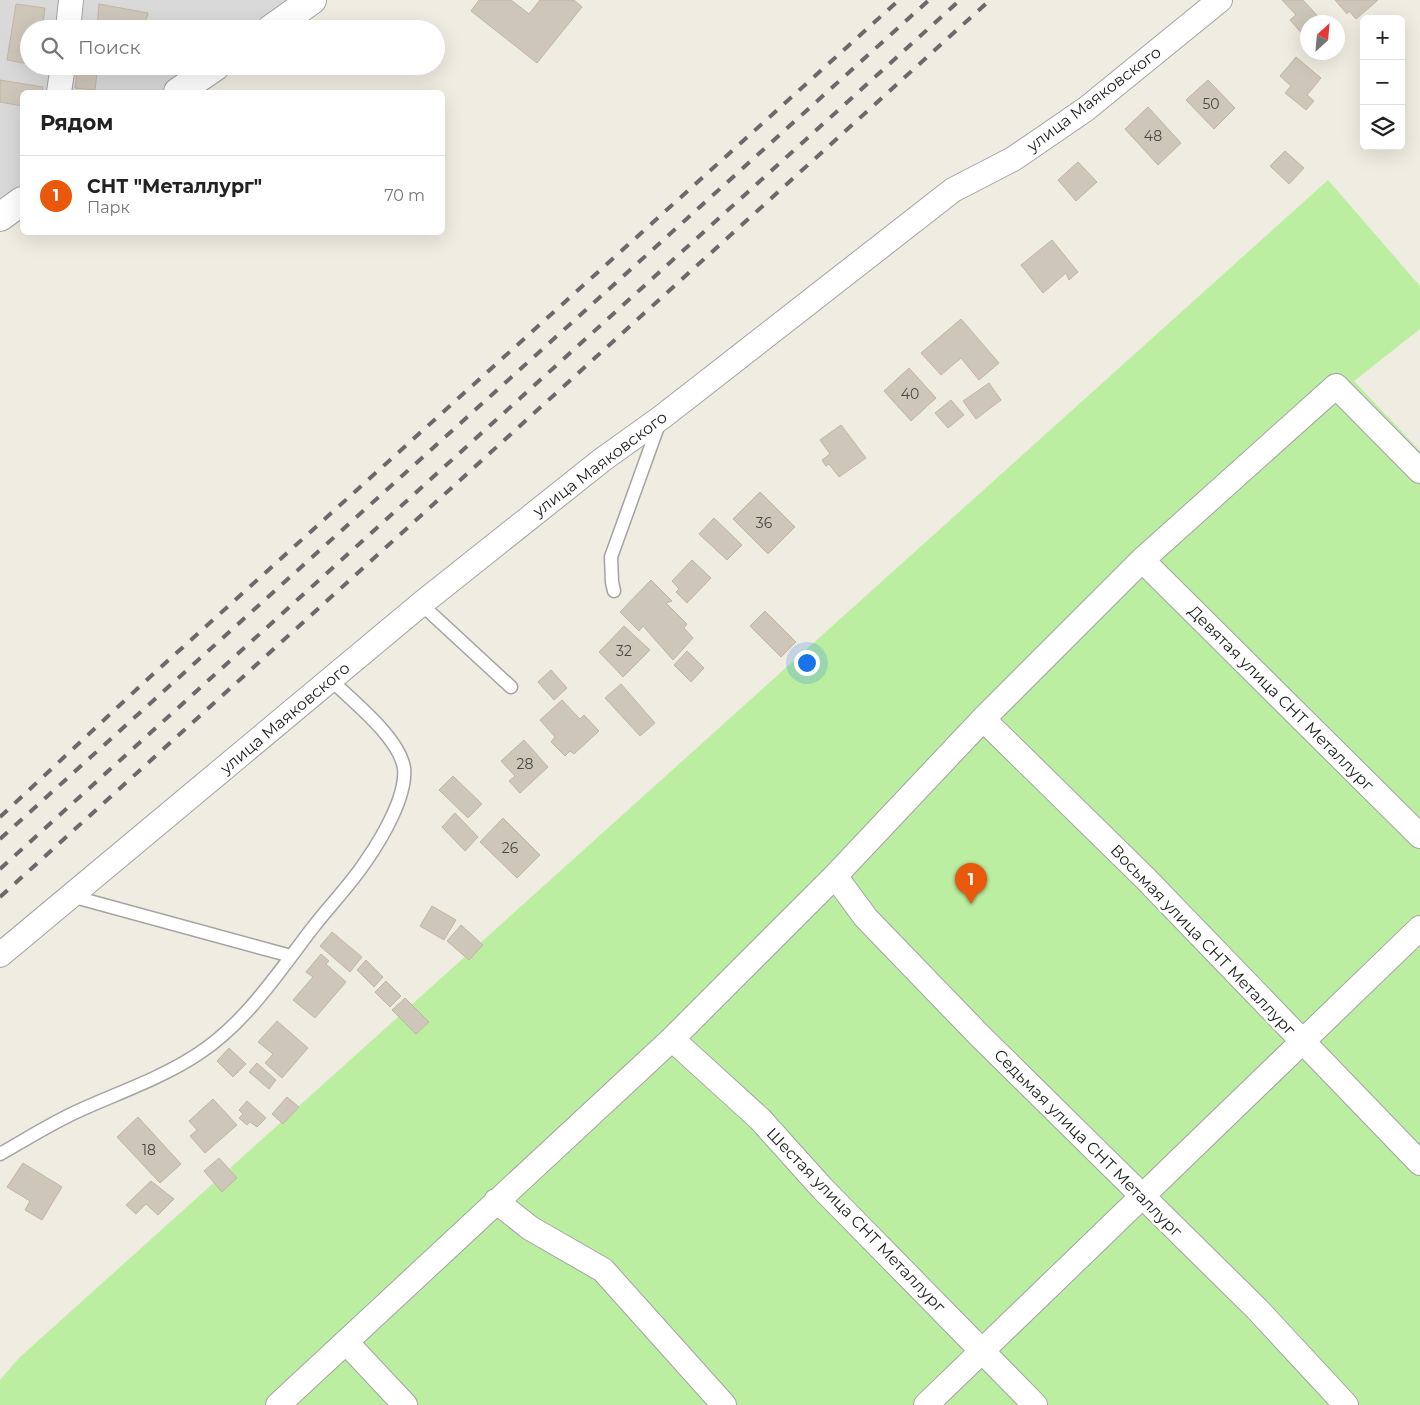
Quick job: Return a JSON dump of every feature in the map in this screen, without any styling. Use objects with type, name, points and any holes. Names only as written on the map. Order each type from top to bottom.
[{"type":"street","points":[[69,20],[71,0]]},
{"type":"street","points":[[283,20],[312,0]]},
{"type":"street","name":"улица Маяковского","points":[[0,955],[421,604],[602,460],[662,417],[953,190],[1014,159],[1047,138],[1086,109],[1220,0]]},
{"type":"street","points":[[59,90],[62,75]]},
{"type":"street","points":[[181,90],[203,75]]},
{"type":"street","points":[[0,217],[20,202]]},
{"type":"street","points":[[278,1405],[672,1039],[835,876],[982,719],[1142,560],[1336,386],[1420,471]]},
{"type":"street","name":"Девятая улица СНТ Металлург","points":[[1142,560],[1420,836]]},
{"type":"street","name":"Восьмая улица СНТ Металлург","points":[[982,719],[1146,880],[1420,1163]]},
{"type":"street","name":"Седьмая улица СНТ Металлург","points":[[835,876],[866,918],[980,1036],[1257,1309],[1346,1405]]},
{"type":"street","points":[[926,1405],[1420,928]]},
{"type":"street","name":"Шестая улица СНТ Металлург","points":[[672,1039],[760,1119],[822,1188],[1035,1405]]},
{"type":"street","points":[[496,1201],[530,1228],[603,1270],[724,1405]]},
{"type":"street","points":[[346,1342],[404,1405]]},
{"type":"lane","points":[[614,591],[611,577],[612,557],[662,417]]},
{"type":"lane","points":[[421,604],[511,688]]},
{"type":"lane","points":[[0,1154],[76,1112],[143,1084],[197,1055],[231,1027],[259,996],[366,861],[399,800],[404,780],[404,767],[399,752],[388,737],[330,679]]},
{"type":"lane","points":[[71,896],[291,956]]},
{"type":"shaded area","points":[[0,0],[312,0],[284,20],[20,20],[20,75],[203,75],[181,90],[20,90],[20,202],[0,217]]},
{"type":"green space","points":[[1328,180],[1420,286],[1420,329],[1354,381],[1420,451],[1420,1405],[0,1405],[0,1380],[19,1358]]},
{"type":"building","points":[[479,0],[511,0],[529,14],[540,0],[574,0],[582,7],[537,63],[471,11]]},
{"type":"building","points":[[1282,0],[1303,0],[1317,15],[1300,15],[1300,31],[1290,20],[1296,15]]},
{"type":"building","points":[[1335,0],[1378,0],[1356,19],[1349,11],[1347,14]]},
{"type":"building","points":[[16,4],[45,8],[43,20],[20,20],[20,62],[7,60]]},
{"type":"building","points":[[99,4],[148,13],[146,20],[98,20]]},
{"type":"building","points":[[1296,57],[1321,78],[1307,95],[1314,101],[1306,110],[1285,93],[1291,86],[1280,76]]},
{"type":"building","points":[[77,75],[97,75],[95,90],[75,88]]},
{"type":"building","points":[[0,80],[43,87],[42,90],[20,90],[20,106],[0,102]]},
{"type":"building","points":[[1208,80],[1235,108],[1214,129],[1186,100]]},
{"type":"building","points":[[1148,107],[1181,143],[1158,165],[1125,129]]},
{"type":"building","points":[[1285,151],[1304,168],[1289,184],[1270,166]]},
{"type":"building","points":[[1078,162],[1097,182],[1076,201],[1058,180]]},
{"type":"building","points":[[1052,240],[1078,272],[1069,280],[1066,273],[1043,293],[1021,265]]},
{"type":"building","points":[[961,319],[999,363],[979,380],[961,358],[941,375],[921,353]]},
{"type":"building","points":[[909,368],[936,398],[911,421],[884,391]]},
{"type":"building","points":[[989,383],[1001,400],[976,419],[963,401]]},
{"type":"building","points":[[951,400],[964,415],[948,428],[935,413]]},
{"type":"building","points":[[841,425],[866,458],[839,477],[829,464],[826,466],[822,460],[830,454],[820,440]]},
{"type":"building","points":[[760,492],[795,527],[768,554],[733,519]]},
{"type":"building","points":[[714,518],[742,545],[727,560],[699,534]]},
{"type":"building","points":[[692,560],[711,578],[687,603],[676,592],[679,589],[672,581]]},
{"type":"building","points":[[651,580],[672,601],[666,603],[687,624],[684,628],[693,638],[673,660],[643,626],[639,631],[620,612]]},
{"type":"building","points":[[765,611],[796,642],[781,657],[750,626]]},
{"type":"building","points":[[624,626],[650,650],[623,677],[599,652]]},
{"type":"building","points":[[687,651],[704,668],[691,682],[674,665]]},
{"type":"building","points":[[551,670],[567,688],[554,700],[538,682]]},
{"type":"building","points":[[621,684],[655,723],[640,736],[605,698]]},
{"type":"building","points":[[562,700],[580,719],[584,715],[599,731],[574,754],[570,751],[565,756],[551,742],[555,737],[540,720]]},
{"type":"building","points":[[524,740],[548,767],[520,793],[509,781],[515,776],[501,761]]},
{"type":"building","points":[[453,776],[482,804],[468,818],[439,790]]},
{"type":"building","points":[[455,813],[478,837],[465,851],[442,827]]},
{"type":"building","points":[[503,818],[540,855],[517,878],[480,842]]},
{"type":"building","points":[[432,906],[456,920],[444,940],[420,926]]},
{"type":"building","points":[[461,925],[483,945],[469,960],[447,941]]},
{"type":"building","points":[[332,932],[362,957],[350,972],[320,946]]},
{"type":"building","points":[[321,954],[329,961],[326,964],[346,982],[315,1018],[293,1000],[313,977],[306,972]]},
{"type":"building","points":[[366,960],[383,977],[374,987],[357,970]]},
{"type":"building","points":[[386,981],[401,996],[390,1007],[375,992]]},
{"type":"building","points":[[405,998],[429,1022],[416,1034],[392,1010]]},
{"type":"building","points":[[277,1021],[308,1048],[282,1078],[265,1063],[273,1054],[258,1042]]},
{"type":"building","points":[[229,1048],[246,1064],[233,1077],[217,1061]]},
{"type":"building","points":[[257,1063],[276,1080],[269,1089],[249,1072]]},
{"type":"building","points":[[287,1097],[299,1107],[283,1124],[272,1114]]},
{"type":"building","points":[[213,1099],[237,1125],[205,1153],[190,1136],[197,1130],[189,1121]]},
{"type":"building","points":[[247,1101],[266,1118],[257,1127],[250,1122],[247,1125],[239,1118],[243,1114],[239,1110]]},
{"type":"building","points":[[138,1117],[181,1164],[160,1183],[117,1137]]},
{"type":"building","points":[[219,1158],[237,1178],[222,1192],[204,1171]]},
{"type":"building","points":[[23,1163],[62,1187],[42,1220],[25,1210],[30,1201],[7,1187]]},
{"type":"building","points":[[151,1181],[174,1199],[158,1215],[146,1204],[136,1214],[126,1205]]},
{"type":"railway","points":[[0,817],[151,676],[899,0]]},
{"type":"railway","points":[[0,839],[929,0]]},
{"type":"railway","points":[[0,869],[960,0]]},
{"type":"railway","points":[[0,897],[990,0]]},
{"type":"place","name":"СНТ \"Металлург\"","points":[[971,904]]}]
